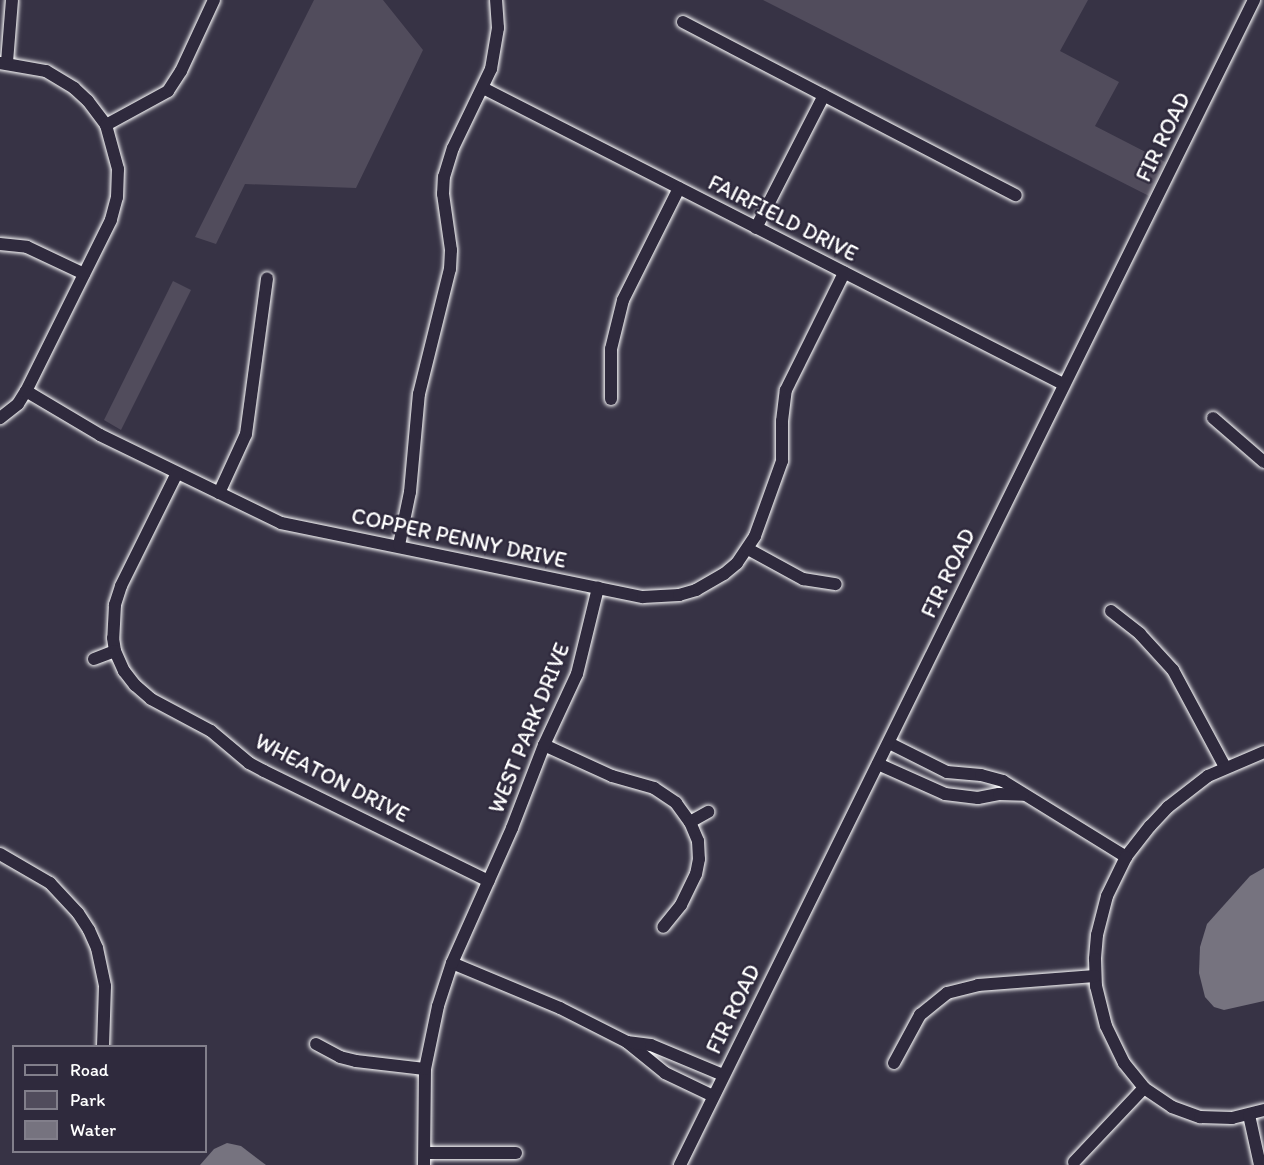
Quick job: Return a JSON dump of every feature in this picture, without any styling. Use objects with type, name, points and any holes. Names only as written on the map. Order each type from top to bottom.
[{"type":"street","points":[[0,418],[18,404],[26,392],[111,220],[117,197],[116,156],[106,125],[88,101],[61,78],[38,68],[4,62],[12,0]]},
{"type":"street","points":[[106,125],[158,98],[175,82],[214,0]]},
{"type":"street","points":[[399,545],[410,492],[419,394],[450,269],[451,250],[443,194],[444,177],[453,148],[483,88],[496,48],[496,0]]},
{"type":"street","name":"FIR ROAD","points":[[680,1165],[1254,0]]},
{"type":"street","points":[[683,22],[1016,195]]},
{"type":"street","name":"FAIRFIELD DRIVE","points":[[483,88],[1063,384]]},
{"type":"street","points":[[756,228],[824,95]]},
{"type":"street","points":[[611,399],[611,349],[623,300],[679,188]]},
{"type":"street","points":[[0,244],[27,247],[84,274]]},
{"type":"street","points":[[836,584],[803,579],[748,549],[780,468],[786,390],[844,273]]},
{"type":"street","points":[[219,493],[246,434],[267,278]]},
{"type":"street","name":"COPPER PENNY DRIVE","points":[[26,392],[100,435],[281,523],[399,545],[643,597],[662,598],[696,590],[724,574],[748,549]]},
{"type":"street","points":[[1214,418],[1264,462]]},
{"type":"street","points":[[94,658],[115,651],[113,622],[121,586],[177,472]]},
{"type":"street","name":"WEST PARK DRIVE","points":[[425,1159],[423,1104],[425,1069],[438,1006],[452,963],[489,881],[583,656],[598,588]]},
{"type":"street","points":[[1111,611],[1140,634],[1173,670],[1225,767]]},
{"type":"street","name":"WHEATON DRIVE","points":[[115,651],[124,671],[151,699],[211,731],[249,763],[489,881]]},
{"type":"street","points":[[889,743],[939,769],[1003,782],[1126,857]]},
{"type":"street","points":[[544,745],[612,776],[654,788],[676,803],[690,822],[698,841],[699,859],[696,874],[681,904],[663,927]]},
{"type":"street","points":[[1264,752],[1225,767],[1187,790],[1168,807],[1126,857],[1113,881],[1101,914],[1095,976],[1098,997],[1109,1034],[1124,1063],[1144,1088],[1172,1107],[1200,1116],[1220,1119],[1249,1115],[1264,1110]]},
{"type":"street","points":[[878,764],[945,794],[978,798],[999,794],[1024,795]]},
{"type":"street","points":[[690,822],[708,812]]},
{"type":"street","points":[[0,855],[50,883],[78,913],[88,930],[103,968],[106,1008],[103,1045]]},
{"type":"street","points":[[452,963],[560,1008],[627,1042],[665,1073],[713,1096]]},
{"type":"street","points":[[894,1063],[920,1015],[931,1003],[947,993],[978,985],[1095,976]]},
{"type":"street","points":[[627,1042],[651,1045],[723,1075]]},
{"type":"street","points":[[316,1044],[340,1057],[356,1061],[425,1069]]},
{"type":"street","points":[[1074,1162],[1144,1088]]},
{"type":"street","points":[[1249,1115],[1260,1165]]},
{"type":"street","points":[[425,1159],[516,1152]]},
{"type":"green space","points":[[314,0],[383,0],[423,50],[356,188],[245,184],[216,244],[195,237]]},
{"type":"green space","points":[[763,0],[1088,0],[1060,51],[1119,82],[1095,126],[1165,162],[1149,196]]},
{"type":"green space","points":[[173,281],[191,290],[121,430],[104,420]]},
{"type":"water","points":[[1264,868],[1264,1001],[1224,1010],[1214,1007],[1205,997],[1199,973],[1200,947],[1207,924],[1250,876]]},
{"type":"water","points":[[227,1143],[241,1146],[266,1165],[200,1165],[214,1149]]}]
